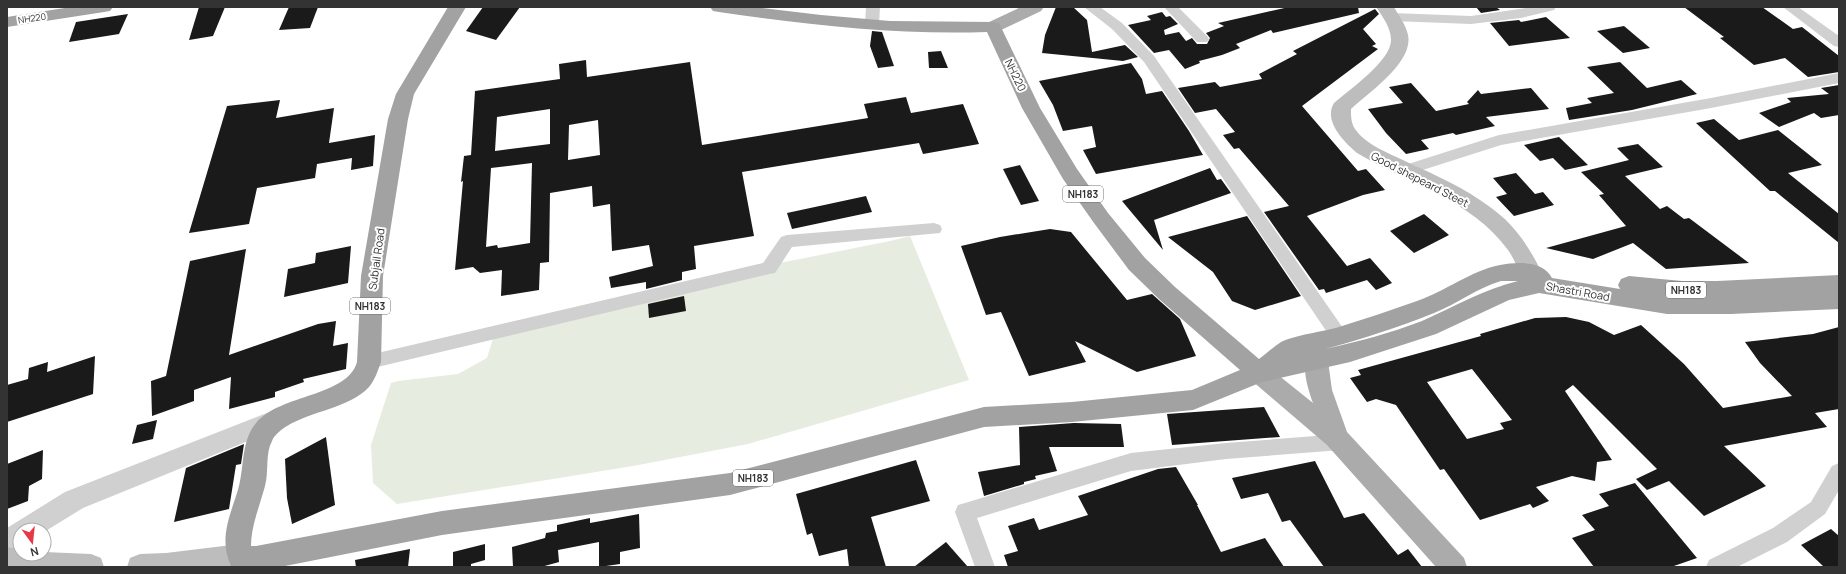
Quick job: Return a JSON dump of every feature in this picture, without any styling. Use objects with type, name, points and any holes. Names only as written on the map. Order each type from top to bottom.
[{"type":"highway","name":"NH220","points":[[7,22],[103,7]]},
{"type":"highway","name":"Subjail Road","points":[[240,557],[238,543],[254,478],[259,439],[266,428],[277,420],[304,406],[346,390],[360,381],[366,372],[369,362],[372,276],[398,118],[405,94],[457,7]]},
{"type":"highway","points":[[720,7],[768,14],[872,24],[930,28],[993,27]]},
{"type":"highway","name":"NH220","points":[[993,27],[1031,108],[1067,169],[1092,206],[1137,264],[1259,373]]},
{"type":"highway","name":"Shastri Road","points":[[1259,373],[1289,349],[1338,336],[1426,307],[1449,297],[1484,278],[1501,273],[1682,290],[1724,290],[1839,283]]},
{"type":"highway","name":"Shastri Road","points":[[1259,373],[1350,353],[1428,328],[1504,293],[1532,277],[1604,296],[1680,306],[1716,306],[1839,300]]},
{"type":"highway","name":"NH183","points":[[240,557],[256,559],[296,559],[442,523],[680,492],[730,484],[828,460],[984,417],[1102,409],[1193,400],[1259,373]]},
{"type":"main road","points":[[993,27],[1035,7]]},
{"type":"main road","name":"Good shepeard Steet","points":[[1388,12],[1400,34],[1401,46],[1396,57],[1341,107],[1340,117],[1349,135],[1366,152],[1407,170],[1469,202],[1488,215],[1521,252],[1532,277]]},
{"type":"main road","points":[[1316,360],[1320,390],[1339,440]]},
{"type":"main road","points":[[1259,373],[1339,440],[1454,567]]},
{"type":"main road","points":[[140,567],[166,566],[240,557]]},
{"type":"main road","points":[[17,563],[91,567]]},
{"type":"street","points":[[872,24],[873,7]]},
{"type":"street","points":[[1091,7],[1117,26],[1149,59],[1338,336]]},
{"type":"street","points":[[1171,7],[1202,39]]},
{"type":"street","points":[[1388,12],[1471,20],[1521,14],[1549,7]]},
{"type":"street","points":[[1790,7],[1839,43]]},
{"type":"street","points":[[1407,170],[1499,140],[1712,103],[1839,78]]},
{"type":"street","points":[[369,362],[769,268],[787,241],[934,229]]},
{"type":"street","points":[[39,522],[74,500],[277,420]]},
{"type":"street","points":[[985,567],[965,512],[1131,462],[1339,440]]},
{"type":"street","points":[[1716,567],[1780,535],[1818,508],[1839,472]]},
{"type":"shaded area","points":[[910,236],[969,380],[748,444],[633,466],[397,504],[373,483],[371,445],[391,383],[458,374],[487,358],[496,329],[740,271]]},
{"type":"building","points":[[199,7],[225,7],[213,36],[189,40]]},
{"type":"building","points":[[289,7],[318,7],[310,28],[279,30]]},
{"type":"building","points":[[483,7],[520,7],[496,40],[466,31]]},
{"type":"building","points":[[1056,7],[1073,7],[1087,20],[1092,52],[1125,45],[1138,57],[1123,61],[1042,53],[1045,35]]},
{"type":"building","points":[[1289,7],[1358,7],[1359,13],[1273,33],[1271,30],[1236,44],[1240,48],[1222,55],[1199,61],[1200,63],[1185,69],[1169,50],[1154,53],[1128,25],[1151,20],[1147,16],[1162,12],[1166,17],[1170,16],[1178,24],[1164,30],[1165,35],[1179,32],[1186,41],[1192,38],[1197,44],[1207,44],[1210,38],[1206,33],[1224,26],[1218,23]]},
{"type":"building","points":[[1476,7],[1496,7],[1500,10],[1481,13]]},
{"type":"building","points":[[1684,7],[1762,7],[1793,29],[1802,27],[1839,56],[1839,72],[1808,77],[1785,58],[1754,65],[1720,38],[1724,37]]},
{"type":"building","points":[[1375,9],[1379,14],[1363,29],[1376,44],[1372,46],[1378,49],[1302,106],[1358,171],[1366,169],[1385,190],[1363,195],[1307,216],[1347,266],[1370,258],[1392,283],[1376,290],[1367,280],[1326,293],[1324,289],[1319,290],[1264,212],[1289,206],[1239,148],[1234,149],[1223,135],[1235,132],[1216,109],[1195,113],[1178,88],[1215,82],[1220,87],[1262,79],[1259,74],[1297,54],[1293,51]]},
{"type":"building","points":[[128,14],[119,34],[69,42],[76,22]]},
{"type":"building","points":[[1546,17],[1570,38],[1509,46],[1490,23],[1519,20],[1521,22]]},
{"type":"building","points":[[1624,26],[1650,48],[1623,53],[1597,31]]},
{"type":"building","points":[[872,31],[882,32],[894,66],[878,68],[870,46]]},
{"type":"building","points":[[941,51],[948,68],[929,68],[928,52]]},
{"type":"building","points":[[586,60],[587,77],[690,62],[702,145],[868,118],[864,104],[906,97],[911,113],[963,104],[979,144],[923,154],[919,143],[742,172],[754,236],[694,246],[696,269],[682,272],[682,280],[646,289],[646,282],[611,288],[609,277],[653,266],[649,245],[612,251],[610,204],[593,207],[592,186],[550,193],[549,262],[540,263],[539,290],[501,296],[502,270],[480,273],[473,267],[455,270],[463,181],[461,182],[464,156],[471,155],[475,91],[560,79],[559,64]],"holes":[[[550,109],[550,144],[495,151],[497,117]],[[598,120],[600,155],[568,160],[569,125]],[[532,163],[530,243],[498,248],[497,245],[486,247],[491,168]]]},
{"type":"building","points":[[1620,62],[1647,88],[1681,80],[1697,94],[1632,110],[1569,120],[1566,108],[1592,103],[1587,98],[1614,93],[1587,67]]},
{"type":"building","points":[[1131,63],[1142,79],[1146,94],[1162,91],[1203,155],[1096,174],[1083,150],[1096,147],[1092,126],[1063,131],[1053,105],[1039,81]]},
{"type":"building","points":[[1411,83],[1436,111],[1469,104],[1467,102],[1478,90],[1481,94],[1531,88],[1549,109],[1486,117],[1495,126],[1456,135],[1453,133],[1421,140],[1429,149],[1406,154],[1386,133],[1368,109],[1403,103],[1389,87]]},
{"type":"building","points":[[1839,85],[1839,115],[1821,118],[1814,113],[1779,127],[1759,113],[1791,102],[1787,98],[1829,94],[1821,88]]},
{"type":"building","points":[[280,100],[276,118],[334,108],[329,143],[375,135],[373,166],[351,170],[352,158],[317,164],[315,178],[257,188],[249,224],[189,233],[227,106]]},
{"type":"building","points":[[1714,119],[1739,140],[1778,130],[1822,165],[1788,173],[1839,214],[1839,243],[1775,191],[1770,191],[1696,123]]},
{"type":"building","points":[[1559,137],[1588,165],[1565,170],[1553,158],[1540,161],[1524,145]]},
{"type":"building","points":[[1638,144],[1663,167],[1625,176],[1660,209],[1667,206],[1684,219],[1689,218],[1749,263],[1666,269],[1633,243],[1593,259],[1546,248],[1626,226],[1599,195],[1604,194],[1581,172],[1629,160],[1617,148]]},
{"type":"building","points":[[1020,165],[1039,201],[1021,205],[1003,169]]},
{"type":"building","points":[[1210,168],[1217,180],[1221,179],[1231,193],[1154,220],[1163,250],[1122,201]]},
{"type":"building","points":[[1516,173],[1535,194],[1543,192],[1554,205],[1514,216],[1496,197],[1507,194],[1493,178]]},
{"type":"building","points":[[866,196],[872,212],[792,229],[787,213]]},
{"type":"building","points":[[1424,214],[1449,235],[1414,253],[1390,231]]},
{"type":"building","points":[[1247,216],[1301,296],[1255,310],[1232,301],[1213,272],[1168,237]]},
{"type":"building","points":[[1050,229],[1071,232],[1127,300],[1152,294],[1180,319],[1196,356],[1137,372],[1075,341],[1086,362],[1029,376],[1001,312],[986,315],[961,246],[1000,237]]},
{"type":"building","points":[[351,246],[348,283],[284,297],[288,269],[315,263],[316,253]]},
{"type":"building","points":[[246,249],[229,355],[318,324],[336,321],[333,346],[348,343],[346,369],[303,379],[304,382],[275,392],[275,397],[229,409],[231,377],[194,390],[194,401],[152,416],[151,381],[166,376],[190,261]]},
{"type":"building","points":[[684,296],[686,311],[649,318],[648,304]]},
{"type":"building","points":[[1566,317],[1589,322],[1614,335],[1641,325],[1684,364],[1723,408],[1792,396],[1760,363],[1745,342],[1813,334],[1839,327],[1839,409],[1815,413],[1827,427],[1724,446],[1766,486],[1704,516],[1669,481],[1647,490],[1636,479],[1657,469],[1573,385],[1565,391],[1612,460],[1597,462],[1595,481],[1572,476],[1536,487],[1549,501],[1533,508],[1530,504],[1480,520],[1444,469],[1440,470],[1396,405],[1376,399],[1367,402],[1350,378],[1361,375],[1358,370],[1481,336],[1480,334],[1535,318]],"holes":[[[1472,369],[1512,420],[1500,423],[1504,429],[1467,439],[1427,382]]]},
{"type":"building","points":[[95,356],[93,394],[7,422],[7,385],[28,379],[29,368],[48,362],[47,372]]},
{"type":"building","points":[[1264,407],[1280,437],[1172,445],[1167,414]]},
{"type":"building","points":[[157,420],[153,439],[132,444],[137,425]]},
{"type":"building","points":[[1074,423],[1121,424],[1124,447],[1049,447],[1057,471],[1035,476],[1036,479],[1024,482],[1024,484],[984,496],[978,472],[1020,465],[1019,427]]},
{"type":"building","points":[[326,437],[335,505],[292,524],[287,498],[285,459]]},
{"type":"building","points":[[244,444],[241,464],[236,465],[229,509],[174,522],[186,468]]},
{"type":"building","points":[[43,450],[42,479],[29,486],[28,501],[7,509],[7,464]]},
{"type":"building","points":[[916,460],[930,501],[871,517],[886,567],[849,567],[847,549],[819,556],[812,533],[807,535],[796,494]]},
{"type":"building","points":[[1315,461],[1344,518],[1364,513],[1398,555],[1408,549],[1422,567],[1324,567],[1290,520],[1282,522],[1268,493],[1241,499],[1232,478]]},
{"type":"building","points":[[1176,467],[1198,505],[1221,552],[1265,538],[1284,567],[1008,567],[1004,555],[1018,551],[1008,526],[1034,518],[1039,530],[1088,515],[1078,496],[1158,469]]},
{"type":"building","points":[[1635,483],[1697,558],[1671,567],[1594,567],[1572,538],[1595,530],[1582,515],[1609,506],[1599,494]]},
{"type":"building","points":[[639,514],[640,548],[620,552],[620,564],[599,567],[599,542],[558,550],[559,562],[541,567],[513,567],[512,547],[545,538],[546,533],[557,531],[557,525],[590,518],[590,523]]},
{"type":"building","points":[[1831,529],[1839,536],[1839,567],[1824,567],[1801,545]]},
{"type":"building","points":[[946,542],[968,567],[914,567]]},
{"type":"building","points":[[485,544],[485,560],[471,564],[471,567],[453,567],[453,552]]},
{"type":"building","points":[[410,549],[408,567],[356,567],[355,560]]}]
